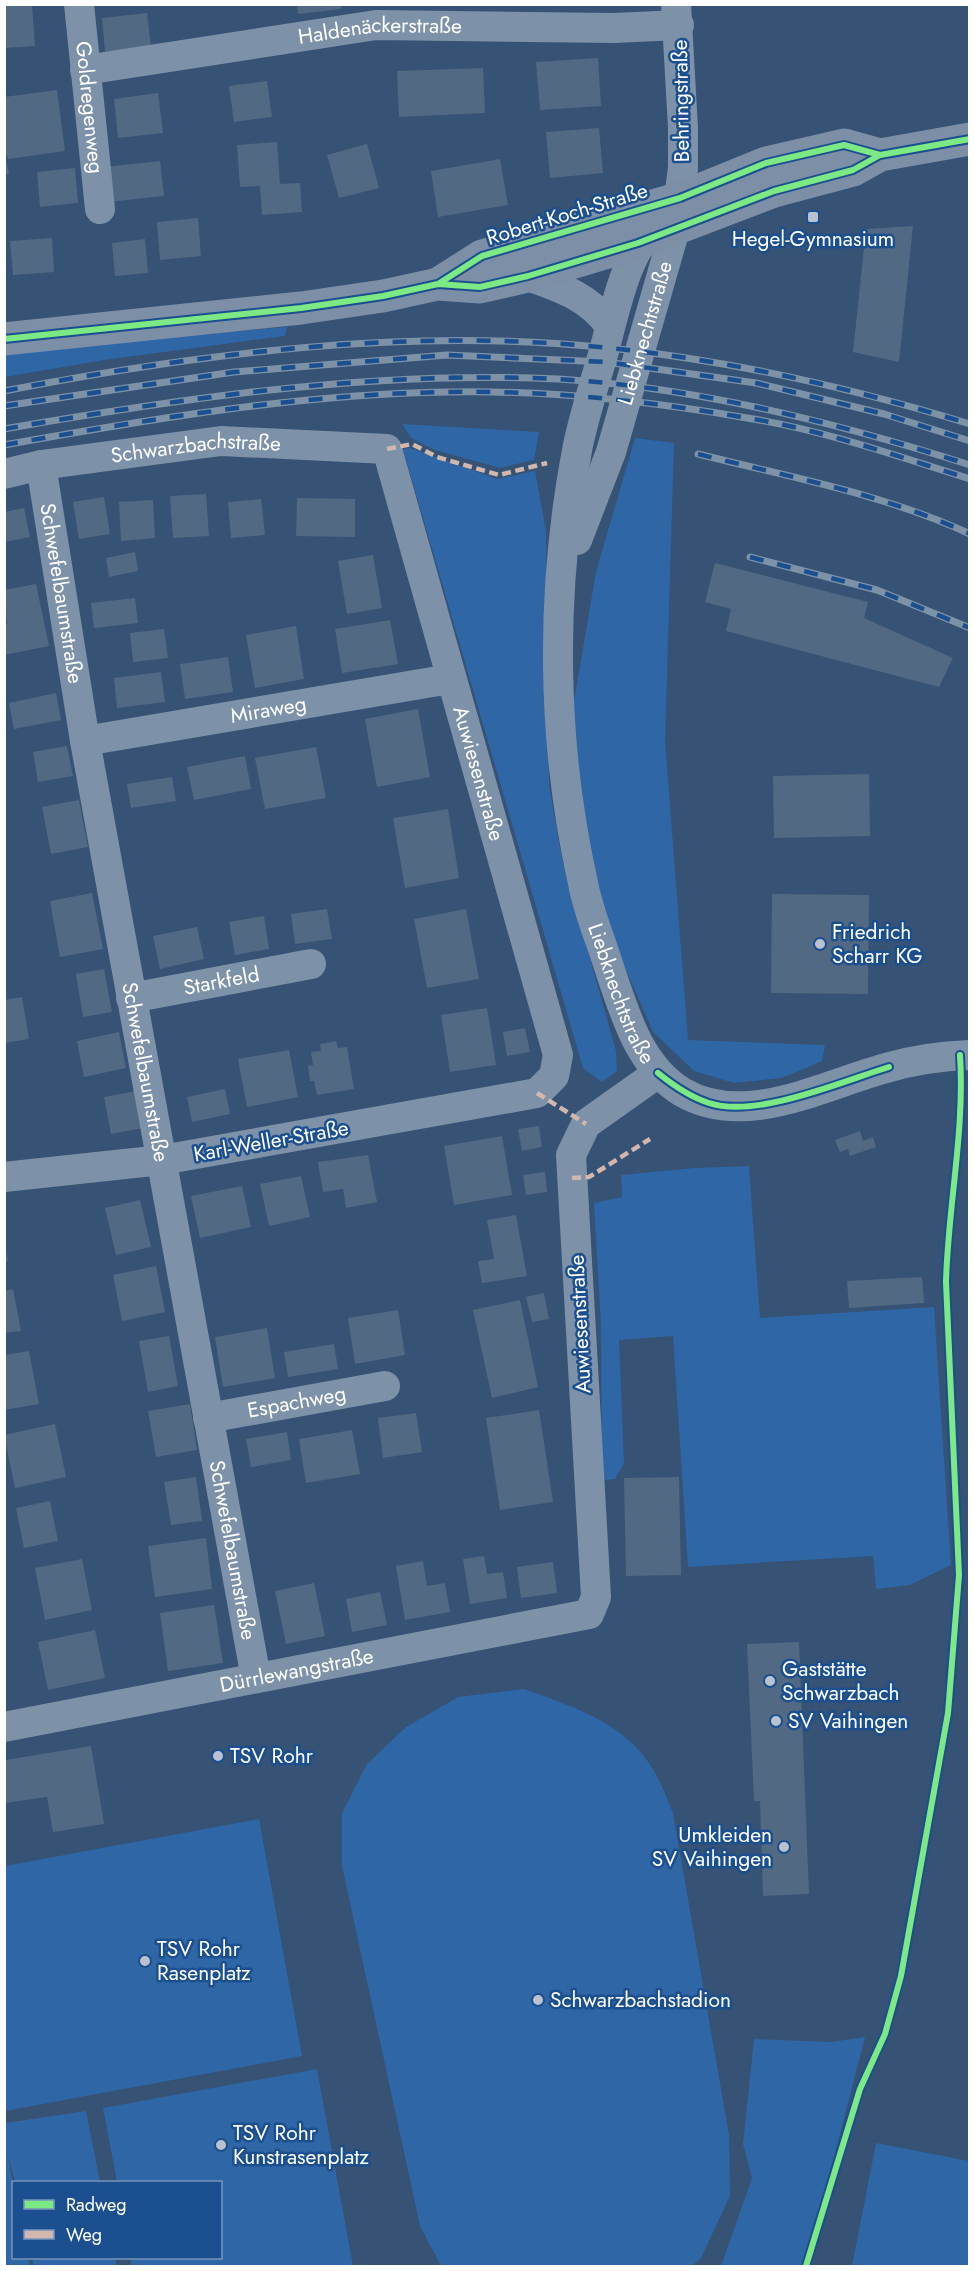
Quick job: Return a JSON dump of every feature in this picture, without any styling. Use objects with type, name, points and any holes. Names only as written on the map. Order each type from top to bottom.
[{"type":"main road","name":"Robert-Koch-Straße","points":[[438,284],[482,256],[774,191],[853,170],[880,155],[969,139]]},
{"type":"main road","name":"Robert-Koch-Straße","points":[[438,284],[480,287],[528,276],[638,243],[678,213]]},
{"type":"main road","points":[[4,339],[301,308],[383,296],[438,284]]},
{"type":"street","name":"Goldregenweg","points":[[79,4],[100,208]]},
{"type":"street","name":"Haldenäckerstraße","points":[[85,70],[373,15],[614,28],[677,15]]},
{"type":"street","name":"Behringstraße","points":[[677,15],[683,128],[678,213]]},
{"type":"street","name":"Liebknechtstraße","points":[[559,586],[612,452],[678,213]]},
{"type":"street","name":"Liebknechtstraße","points":[[638,243],[610,326],[579,444],[559,586],[559,691],[565,792],[583,887],[637,1043],[658,1073],[683,1092],[711,1104],[742,1107],[767,1104],[889,1067],[969,1054]]},
{"type":"street","points":[[528,276],[585,299],[598,309],[610,326]]},
{"type":"street","name":"Schwarzbachstraße","points":[[4,474],[41,465],[221,441],[387,449]]},
{"type":"street","name":"Auwiesenstraße","points":[[387,449],[450,679],[558,1055],[554,1076],[537,1093]]},
{"type":"street","name":"Schwefelbaumstraße","points":[[41,465],[85,741],[256,1678]]},
{"type":"street","name":"Miraweg","points":[[85,741],[450,679]]},
{"type":"street","name":"Starkfeld","points":[[131,998],[310,964]]},
{"type":"street","name":"Auwiesenstraße","points":[[589,1614],[596,1597],[571,1155],[586,1124],[658,1073]]},
{"type":"street","name":"Karl-Weller-Straße","points":[[4,1177],[162,1160],[537,1093]]},
{"type":"street","name":"Espachweg","points":[[208,1418],[386,1386]]},
{"type":"street","name":"Dürrlewangstraße","points":[[4,1727],[589,1614]]},
{"type":"shaded area","points":[[287,327],[285,336],[104,360],[5,377],[4,350]]},
{"type":"shaded area","points":[[402,424],[539,432],[534,460],[500,468],[435,450],[411,438]]},
{"type":"shaded area","points":[[635,438],[674,443],[665,741],[688,1040],[825,1045],[822,1061],[782,1078],[734,1083],[694,1071],[653,1032],[609,931],[581,818],[573,707],[596,572]]},
{"type":"shaded area","points":[[410,448],[497,479],[535,471],[546,531],[549,785],[562,859],[616,1051],[617,1071],[602,1082],[583,1068],[403,449]]},
{"type":"shaded area","points":[[749,1166],[760,1318],[934,1307],[951,1565],[910,1585],[876,1589],[873,1556],[688,1567],[673,1336],[619,1340],[624,1463],[615,1479],[602,1480],[601,1326],[594,1203],[622,1197],[621,1175],[694,1168]]},
{"type":"shaded area","name":"Schwarzbachstadion","points":[[524,1689],[579,1710],[614,1729],[629,1741],[654,1771],[673,1813],[729,2135],[730,2196],[701,2258],[692,2266],[441,2266],[420,2226],[342,1866],[342,1813],[367,1764],[406,1727],[458,1697]]},
{"type":"shaded area","name":"TSV Rohr Rasenplatz","points":[[259,1819],[302,2056],[5,2111],[5,1866]]},
{"type":"shaded area","points":[[865,2037],[806,2266],[721,2266],[752,2178],[743,2144],[754,2039],[831,2042]]},
{"type":"shaded area","name":"TSV Rohr Kunstrasenplatz","points":[[317,2069],[353,2266],[132,2266],[130,2259],[222,2259],[222,2181],[117,2181],[103,2108]]},
{"type":"shaded area","points":[[86,2111],[100,2181],[15,2181],[8,2156],[12,2181],[12,2259],[28,2259],[30,2266],[5,2266],[5,2123]]},
{"type":"shaded area","points":[[876,2143],[969,2161],[969,2266],[852,2266]]},
{"type":"shaded area","points":[[32,2259],[115,2259],[117,2266],[34,2266]]},
{"type":"building","points":[[4,4],[32,4],[35,46],[4,48]]},
{"type":"building","points":[[297,4],[341,4],[341,9],[298,14]]},
{"type":"building","points":[[147,13],[151,47],[105,52],[102,18]]},
{"type":"building","points":[[598,58],[601,106],[540,110],[536,62]]},
{"type":"building","points":[[483,68],[485,113],[399,117],[397,71]]},
{"type":"building","points":[[267,81],[272,117],[234,122],[229,86]]},
{"type":"building","points":[[57,90],[65,151],[8,159],[4,148],[4,97]]},
{"type":"building","points":[[158,93],[163,133],[118,138],[114,99]]},
{"type":"building","points":[[599,128],[603,173],[550,178],[546,132]]},
{"type":"building","points":[[277,142],[280,184],[300,183],[302,212],[262,215],[260,186],[240,187],[237,145]]},
{"type":"building","points":[[367,144],[379,188],[339,198],[327,155]]},
{"type":"building","points":[[4,151],[9,174],[4,174]]},
{"type":"building","points":[[500,159],[508,205],[438,217],[431,171]]},
{"type":"building","points":[[160,161],[164,196],[108,202],[105,167]]},
{"type":"building","points":[[75,168],[78,203],[40,207],[37,172]]},
{"type":"building","points":[[198,218],[201,256],[160,260],[157,222]]},
{"type":"building","points":[[913,226],[899,362],[853,352],[866,229]]},
{"type":"building","points":[[52,238],[54,272],[13,275],[10,241]]},
{"type":"building","points":[[145,239],[148,273],[115,276],[112,243]]},
{"type":"building","points":[[206,494],[209,536],[173,538],[170,496]]},
{"type":"building","points":[[104,497],[110,534],[79,539],[73,502]]},
{"type":"building","points":[[297,498],[355,499],[355,537],[296,536]]},
{"type":"building","points":[[261,499],[265,535],[231,538],[228,502]]},
{"type":"building","points":[[153,500],[155,538],[121,541],[119,502]]},
{"type":"building","points":[[24,508],[30,537],[4,542],[4,512]]},
{"type":"building","points":[[135,552],[138,571],[109,577],[106,558]]},
{"type":"building","points":[[373,555],[382,608],[347,614],[338,561]]},
{"type":"building","points":[[715,563],[868,602],[864,618],[953,658],[939,687],[726,631],[731,609],[705,602]]},
{"type":"building","points":[[36,584],[49,646],[4,655],[4,624],[7,624],[4,590]]},
{"type":"building","points":[[135,598],[138,623],[94,628],[91,603]]},
{"type":"building","points":[[390,620],[398,664],[342,673],[335,629]]},
{"type":"building","points":[[296,626],[304,679],[255,688],[246,635]]},
{"type":"building","points":[[164,629],[168,658],[133,662],[130,633]]},
{"type":"building","points":[[228,657],[233,692],[185,699],[180,664]]},
{"type":"building","points":[[161,672],[165,702],[117,708],[114,678]]},
{"type":"building","points":[[56,693],[61,720],[14,729],[9,703]]},
{"type":"building","points":[[418,709],[430,777],[377,787],[365,719]]},
{"type":"building","points":[[67,746],[73,776],[38,782],[33,752]]},
{"type":"building","points":[[316,747],[326,798],[265,809],[255,758]]},
{"type":"building","points":[[245,756],[251,789],[194,800],[187,767]]},
{"type":"building","points":[[869,774],[870,836],[774,838],[773,776]]},
{"type":"building","points":[[172,777],[176,801],[131,808],[127,784]]},
{"type":"building","points":[[79,800],[88,847],[51,854],[42,807]]},
{"type":"building","points":[[448,809],[459,878],[405,888],[393,818]]},
{"type":"building","points":[[92,893],[103,949],[60,957],[50,901]]},
{"type":"building","name":"Friedrich Scharr KG","points":[[772,894],[869,895],[868,994],[771,993]]},
{"type":"building","points":[[327,909],[332,939],[295,944],[291,914]]},
{"type":"building","points":[[466,909],[479,979],[427,988],[414,919]]},
{"type":"building","points":[[264,916],[269,949],[235,955],[229,922]]},
{"type":"building","points":[[197,927],[204,959],[160,969],[153,936]]},
{"type":"building","points":[[104,969],[112,1012],[83,1017],[76,974]]},
{"type":"building","points":[[22,997],[29,1039],[4,1043],[4,1000]]},
{"type":"building","points":[[487,1008],[496,1065],[450,1072],[441,1015]]},
{"type":"building","points":[[525,1028],[530,1052],[507,1056],[503,1032]]},
{"type":"building","points":[[119,1032],[126,1068],[84,1077],[77,1041]]},
{"type":"building","points":[[336,1041],[338,1048],[347,1047],[354,1089],[317,1095],[314,1081],[310,1081],[308,1066],[313,1065],[311,1052],[321,1051],[320,1044]]},
{"type":"building","points":[[289,1050],[298,1097],[247,1107],[238,1059]]},
{"type":"building","points":[[225,1089],[230,1114],[192,1122],[187,1097]]},
{"type":"building","points":[[136,1091],[143,1128],[111,1134],[104,1097]]},
{"type":"building","points":[[539,1126],[542,1147],[522,1151],[518,1129]]},
{"type":"building","points":[[860,1131],[863,1141],[873,1137],[876,1147],[850,1156],[848,1149],[840,1152],[835,1140]]},
{"type":"building","points":[[502,1136],[512,1195],[454,1205],[444,1146]]},
{"type":"building","points":[[368,1155],[377,1202],[346,1208],[343,1189],[323,1192],[318,1162]]},
{"type":"building","points":[[545,1172],[547,1192],[526,1195],[523,1175]]},
{"type":"building","points":[[301,1176],[310,1217],[269,1226],[260,1184]]},
{"type":"building","points":[[242,1186],[251,1227],[200,1238],[191,1196]]},
{"type":"building","points":[[140,1200],[151,1247],[116,1255],[105,1208]]},
{"type":"building","points":[[516,1215],[527,1276],[482,1283],[478,1261],[494,1259],[487,1220]]},
{"type":"building","points":[[4,1242],[8,1261],[4,1261]]},
{"type":"building","points":[[156,1266],[165,1312],[122,1321],[113,1275]]},
{"type":"building","points":[[922,1277],[924,1303],[849,1308],[847,1281]]},
{"type":"building","points":[[13,1289],[21,1331],[4,1333],[4,1291]]},
{"type":"building","points":[[544,1293],[549,1319],[532,1322],[526,1297]]},
{"type":"building","points":[[520,1300],[538,1387],[492,1398],[473,1310]]},
{"type":"building","points":[[398,1310],[405,1355],[355,1364],[348,1318]]},
{"type":"building","points":[[267,1328],[275,1378],[223,1387],[215,1337]]},
{"type":"building","points":[[169,1336],[178,1386],[148,1392],[139,1341]]},
{"type":"building","points":[[334,1344],[338,1369],[288,1377],[284,1352]]},
{"type":"building","points":[[29,1351],[39,1404],[4,1410],[4,1355]]},
{"type":"building","points":[[190,1404],[197,1450],[156,1457],[148,1411]]},
{"type":"building","points":[[539,1410],[553,1502],[500,1510],[486,1418]]},
{"type":"building","points":[[416,1413],[422,1452],[383,1458],[378,1418]]},
{"type":"building","points":[[55,1424],[66,1477],[15,1488],[4,1435]]},
{"type":"building","points":[[352,1430],[360,1474],[306,1483],[299,1439]]},
{"type":"building","points":[[287,1432],[291,1460],[251,1467],[246,1439]]},
{"type":"building","points":[[196,1477],[202,1521],[171,1525],[164,1482]]},
{"type":"building","points":[[679,1477],[681,1575],[626,1576],[624,1478]]},
{"type":"building","points":[[50,1501],[58,1541],[24,1548],[16,1508]]},
{"type":"building","points":[[206,1538],[212,1589],[155,1597],[148,1546]]},
{"type":"building","points":[[484,1556],[487,1574],[503,1572],[507,1598],[470,1604],[463,1559]]},
{"type":"building","points":[[82,1559],[92,1610],[45,1620],[35,1568]]},
{"type":"building","points":[[423,1561],[427,1586],[445,1583],[450,1612],[405,1620],[396,1566]]},
{"type":"building","points":[[553,1562],[557,1593],[521,1598],[517,1567]]},
{"type":"building","points":[[314,1583],[325,1636],[286,1644],[275,1591]]},
{"type":"building","points":[[380,1592],[387,1625],[352,1632],[346,1599]]},
{"type":"building","points":[[214,1605],[223,1663],[168,1671],[160,1613]]},
{"type":"building","points":[[95,1630],[105,1678],[48,1690],[38,1642]]},
{"type":"building","name":"SV Vaihingen","points":[[799,1642],[809,1894],[763,1896],[760,1801],[754,1801],[747,1644]]},
{"type":"building","points":[[91,1746],[104,1824],[53,1832],[47,1797],[5,1803],[5,1760]]},
{"type":"railway","points":[[4,391],[153,365],[306,347],[382,342],[535,342],[610,348],[747,368],[881,399],[970,424]]},
{"type":"railway","points":[[4,406],[234,372],[447,355],[606,362],[756,383],[884,414],[970,441]]},
{"type":"railway","points":[[4,429],[267,390],[399,380],[532,378],[642,387],[753,406],[864,433],[970,465]]},
{"type":"railway","points":[[4,445],[170,417],[336,397],[448,392],[523,393],[636,402],[775,423],[860,444],[970,479]]},
{"type":"railway","points":[[698,454],[870,497],[970,534]]},
{"type":"railway","points":[[750,557],[877,590],[970,628]]},
{"type":"marked path","points":[[387,449],[412,444],[437,457],[499,475],[547,463]]},
{"type":"marked path","points":[[537,1093],[586,1124]]},
{"type":"marked path","points":[[572,1178],[589,1177],[650,1139]]},
{"type":"cycle path","points":[[4,339],[301,308],[383,296],[438,284],[480,287],[528,276],[638,243],[774,191],[853,170],[880,155],[970,139]]},
{"type":"cycle path","points":[[438,284],[482,256],[680,198],[766,163],[844,145],[880,155]]},
{"type":"cycle path","points":[[806,2266],[860,2089],[885,2034],[901,1976],[948,1713],[959,1575],[946,1282],[960,1112],[960,1055]]},
{"type":"cycle path","points":[[658,1073],[682,1091],[702,1101],[728,1107],[750,1106],[799,1096],[889,1067]]},
{"type":"place","name":"Hegel-Gymnasium","points":[[813,217]]},
{"type":"place","name":"Friedrich Scharr KG","points":[[820,944]]},
{"type":"place","name":"Gaststätte Schwarzbach","points":[[770,1681]]},
{"type":"place","name":"SV Vaihingen","points":[[776,1721]]},
{"type":"place","name":"TSV Rohr","points":[[218,1756]]},
{"type":"place","name":"Umkleiden SV Vaihingen","points":[[784,1847]]},
{"type":"place","name":"TSV Rohr Rasenplatz","points":[[145,1961]]},
{"type":"place","name":"Schwarzbachstadion","points":[[538,2000]]},
{"type":"place","name":"TSV Rohr Kunstrasenplatz","points":[[221,2145]]}]
